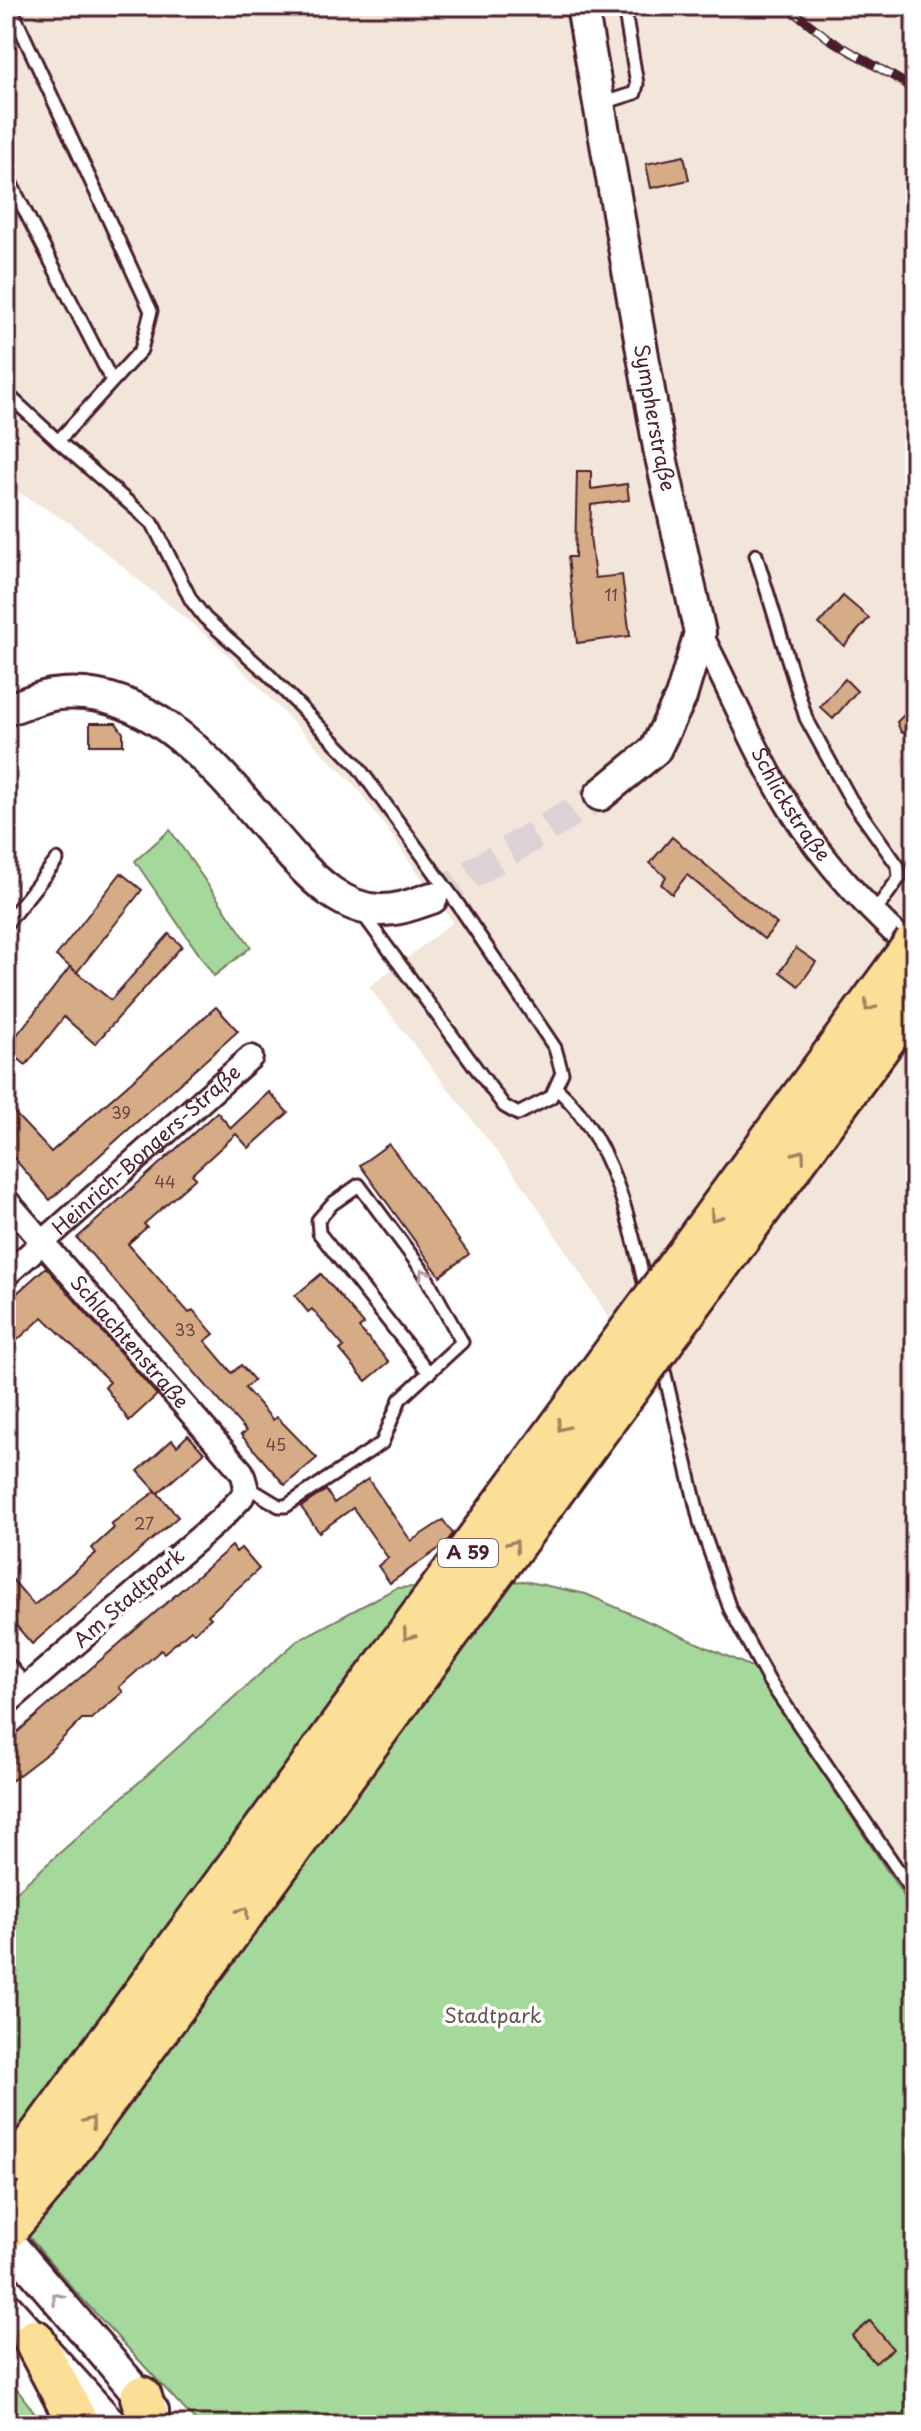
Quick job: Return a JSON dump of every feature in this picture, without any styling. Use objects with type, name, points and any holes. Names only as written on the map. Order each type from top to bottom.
[{"type":"highway","name":"A 59","points":[[6,2178],[915,943]]},
{"type":"highway","name":"A 59","points":[[6,2230],[44,2185],[915,998]]},
{"type":"highway","points":[[34,2340],[79,2425]]},
{"type":"street","name":"Sympherstraße","points":[[582,6],[659,448],[700,633],[681,697],[655,750],[600,795]]},
{"type":"street","name":"Schlickstraße","points":[[700,633],[777,788],[840,876],[873,914],[915,952]]},
{"type":"street","points":[[6,710],[52,695],[85,695],[115,700],[146,711],[201,756],[309,875],[331,893],[376,911],[401,909],[432,898]]},
{"type":"street","name":"Heinrich-Bongers-Straße","points":[[6,1275],[251,1057]]},
{"type":"street","name":"Schlachtenstraße","points":[[6,1200],[242,1472],[246,1486]]},
{"type":"street","name":"Am Stadtpark","points":[[14,1697],[222,1518],[242,1497],[246,1486]]},
{"type":"street","points":[[6,1670],[14,1697]]},
{"type":"street","points":[[6,2239],[152,2416]]},
{"type":"street","points":[[6,2307],[112,2425]]},
{"type":"lane","points":[[10,6],[151,311],[141,350],[58,441]]},
{"type":"lane","points":[[600,104],[635,93],[637,84],[624,6]]},
{"type":"lane","points":[[6,174],[112,381]]},
{"type":"lane","points":[[6,393],[153,524],[191,600],[205,618],[266,672],[356,764],[457,903],[555,1048],[562,1073],[557,1089],[529,1112],[518,1114],[504,1106],[355,903]]},
{"type":"lane","points":[[756,555],[806,718],[851,800],[898,866],[899,878],[873,914]]},
{"type":"lane","points":[[6,924],[57,860]]},
{"type":"lane","points":[[557,1089],[574,1104],[608,1164],[639,1262],[701,1526],[730,1609],[769,1681],[915,1895]]},
{"type":"lane","points":[[246,1486],[279,1506],[294,1501],[382,1443],[400,1399],[429,1373],[462,1342],[423,1271],[359,1185],[332,1204],[318,1220],[319,1233],[429,1373]]},
{"type":"shaded area","points":[[6,6],[915,6],[915,1913],[754,1668],[716,1593],[665,1404],[525,1188],[369,987],[453,922],[358,789],[220,647],[71,524],[6,485]]},
{"type":"green space","points":[[170,830],[251,947],[214,976],[135,861]]},
{"type":"green space","name":"Stadtpark","points":[[524,1581],[586,1594],[754,1668],[915,1913],[915,2425],[199,2425],[74,2290],[6,2210],[6,1901],[297,1641],[396,1588]]},
{"type":"green space","points":[[6,2375],[44,2425],[6,2425]]},
{"type":"building","points":[[684,156],[689,180],[651,188],[646,164]]},
{"type":"building","points":[[577,471],[591,471],[591,489],[627,484],[629,500],[591,505],[590,536],[595,578],[622,575],[630,636],[577,643],[568,557],[575,557]]},
{"type":"building","points":[[843,596],[869,618],[844,646],[819,624]]},
{"type":"building","points":[[845,679],[857,691],[833,719],[820,707]]},
{"type":"building","points":[[915,704],[915,738],[901,732],[897,722]]},
{"type":"building","points":[[90,723],[116,723],[123,733],[123,745],[90,745]]},
{"type":"building","points":[[672,837],[777,924],[764,939],[687,875],[672,894],[661,884],[666,877],[650,863]]},
{"type":"building","points":[[121,873],[142,890],[77,972],[56,956]]},
{"type":"building","points":[[169,934],[182,946],[95,1044],[64,1017],[26,1065],[6,1049],[70,967],[111,1000]]},
{"type":"building","points":[[796,948],[816,962],[799,986],[780,972]]},
{"type":"building","points":[[216,1007],[238,1031],[50,1200],[6,1149],[6,1104],[51,1152]]},
{"type":"building","points":[[269,1092],[288,1113],[249,1148],[236,1134],[192,1174],[196,1178],[144,1224],[147,1227],[128,1244],[189,1313],[193,1310],[214,1334],[205,1341],[232,1373],[241,1365],[254,1380],[245,1388],[273,1420],[277,1417],[317,1458],[285,1485],[241,1435],[246,1431],[77,1238],[217,1112],[231,1128]]},
{"type":"building","points":[[389,1144],[469,1254],[440,1276],[360,1165]]},
{"type":"building","points":[[46,1267],[157,1395],[129,1421],[105,1387],[110,1382],[43,1317],[6,1350],[6,1303]]},
{"type":"building","points":[[321,1274],[364,1324],[359,1328],[389,1362],[366,1381],[340,1350],[344,1347],[312,1309],[308,1312],[295,1296]]},
{"type":"building","points":[[188,1435],[204,1453],[158,1493],[138,1471],[172,1440],[177,1446]]},
{"type":"building","points":[[368,1479],[411,1541],[443,1520],[453,1534],[444,1545],[390,1583],[378,1566],[388,1558],[353,1508],[319,1532],[301,1507],[326,1490],[334,1503]]},
{"type":"building","points":[[156,1491],[178,1517],[32,1644],[6,1614],[6,1572],[34,1605],[96,1553],[92,1548],[114,1528],[111,1524]]},
{"type":"building","points":[[232,1546],[236,1552],[241,1548],[259,1569],[208,1615],[211,1618],[194,1633],[191,1630],[164,1653],[161,1650],[119,1687],[123,1692],[91,1719],[82,1719],[49,1752],[6,1785],[6,1742]]},
{"type":"building","points":[[870,2321],[893,2349],[875,2363],[852,2336]]},
{"type":"tunnel","points":[[432,898],[600,795]]},
{"type":"railway","points":[[786,6],[829,39],[915,89]]}]
